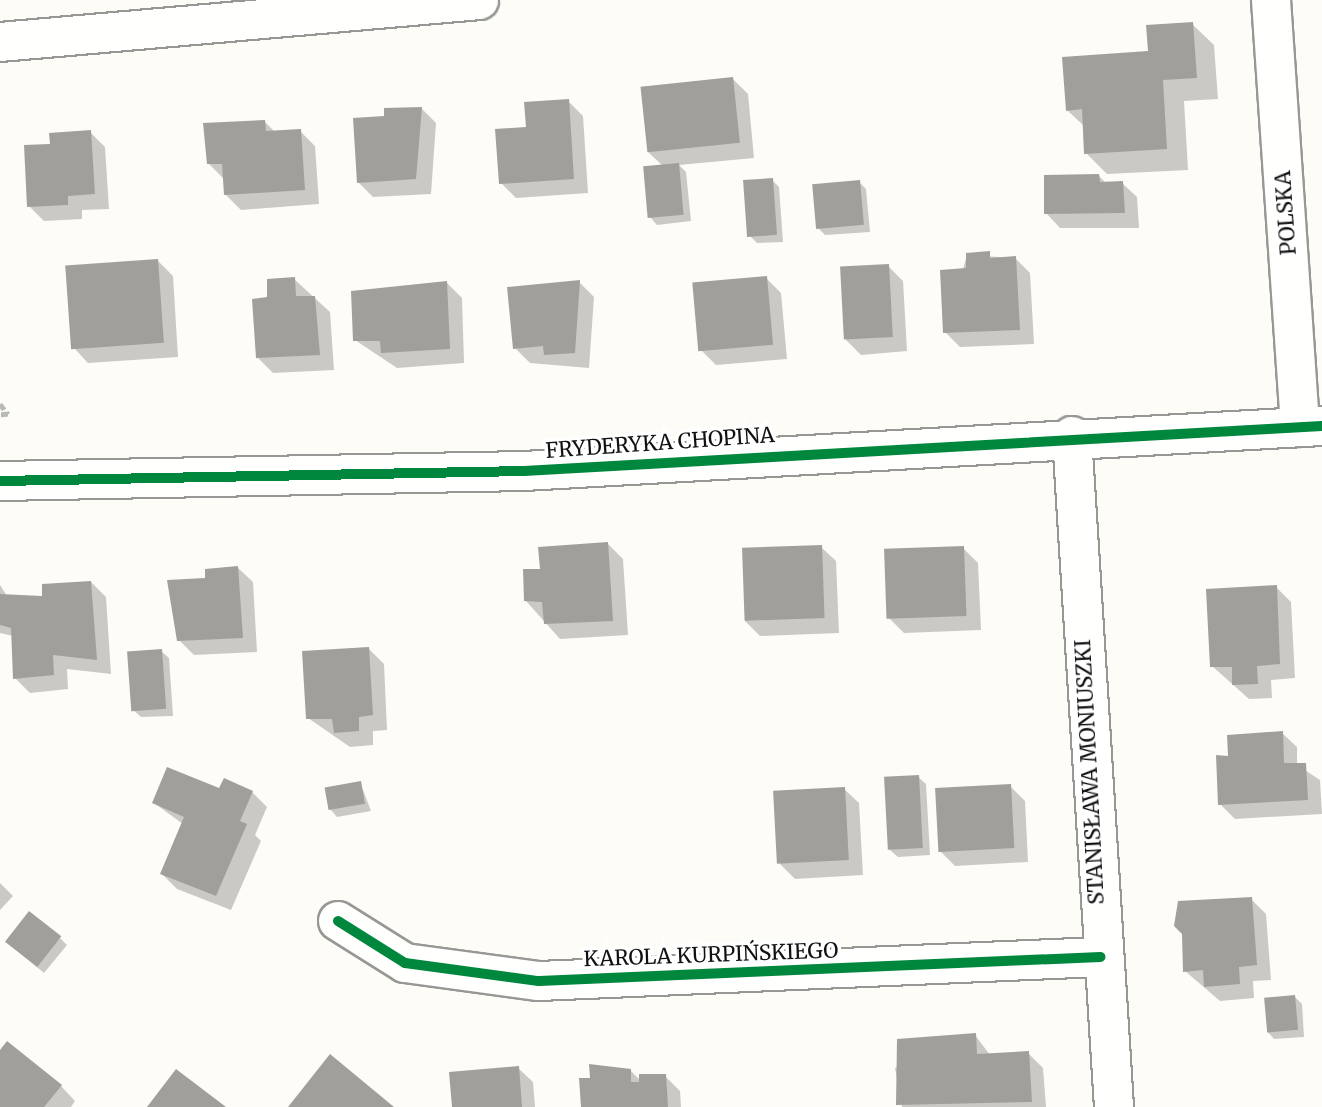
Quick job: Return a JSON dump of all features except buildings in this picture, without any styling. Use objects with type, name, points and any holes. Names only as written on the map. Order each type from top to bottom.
[{"type":"street","points":[[0,42],[479,0]]},
{"type":"street","name":"POLSKA","points":[[1271,0],[1311,426]]},
{"type":"street","name":"FRYDERYKA CHOPINA","points":[[0,481],[524,471],[1072,436],[1311,426]]},
{"type":"street","name":"STANISŁAWA MONIUSZKI","points":[[1072,436],[1100,957],[1114,1107]]},
{"type":"street","name":"KAROLA KURPIŃSKIEGO","points":[[338,920],[405,963],[539,981],[1100,957]]},
{"type":"path","points":[[0,404],[8,414],[0,415]]},
{"type":"cycle path","points":[[0,481],[524,471],[1322,426]]},
{"type":"cycle path","points":[[338,921],[405,963],[539,981],[1100,957]]}]
